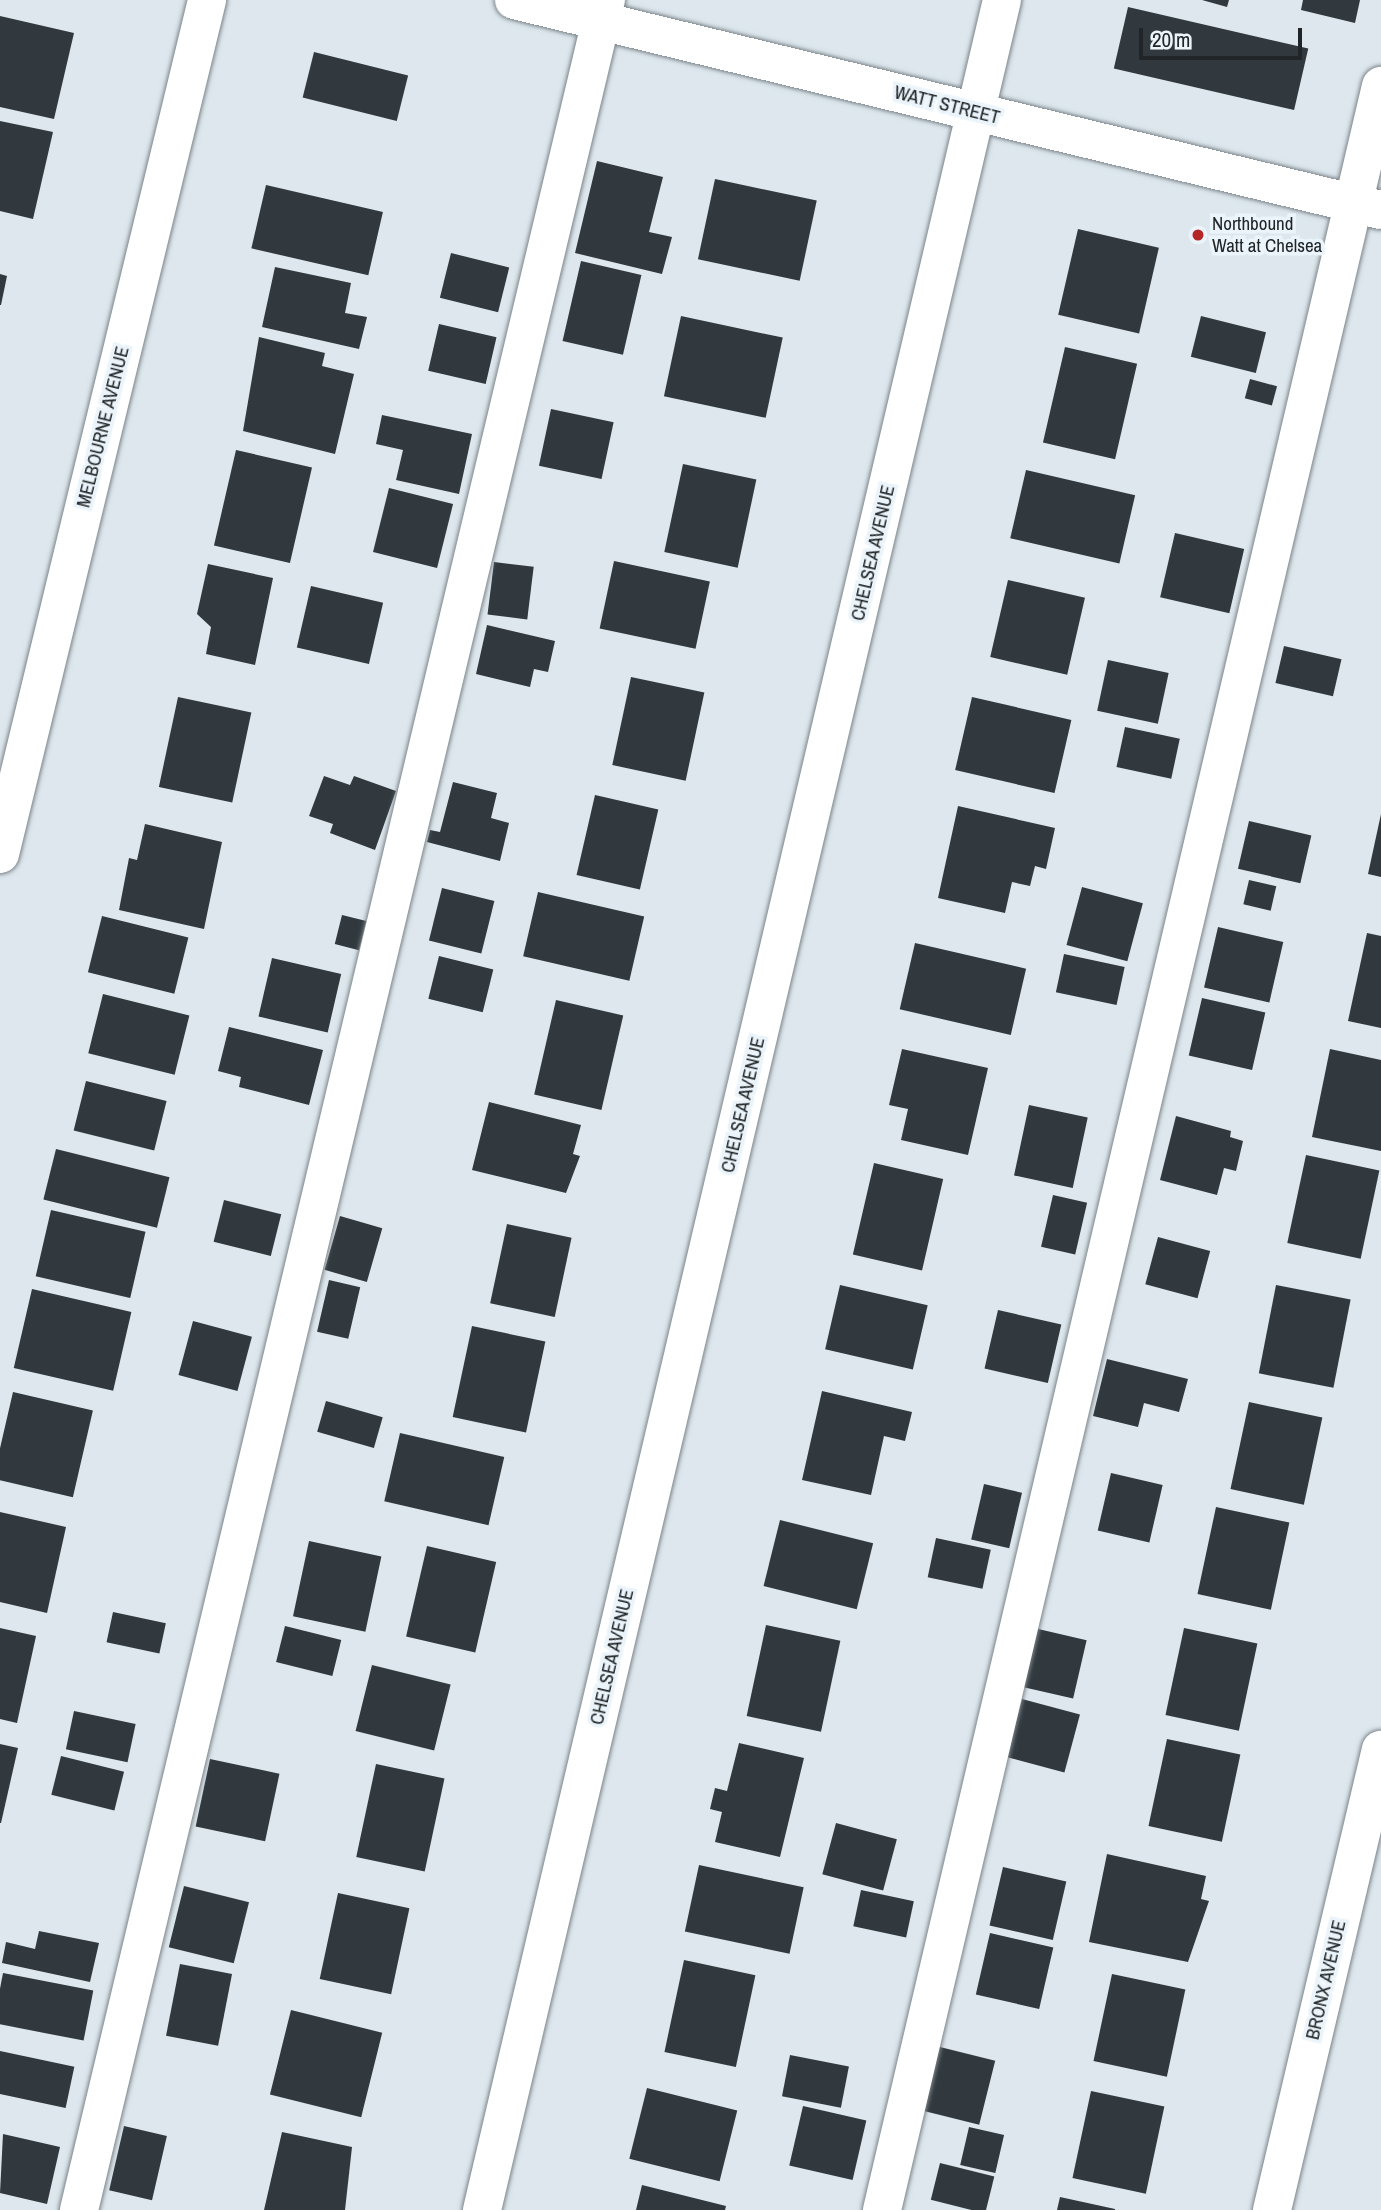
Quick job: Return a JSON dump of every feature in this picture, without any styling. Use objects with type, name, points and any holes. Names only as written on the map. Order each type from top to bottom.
[{"type":"street","name":"MELBOURNE AVENUE","points":[[0,854],[207,0]]},
{"type":"street","name":"WATT STREET","points":[[514,0],[603,10],[977,113],[1367,207]]},
{"type":"street","name":"CHELSEA AVENUE","points":[[482,2210],[1003,0]]},
{"type":"street","points":[[79,2210],[603,10]]},
{"type":"street","points":[[882,2210],[1367,207],[1381,86]]},
{"type":"street","name":"BRONX AVENUE","points":[[1272,2210],[1381,1750]]},
{"type":"building","points":[[1202,0],[1229,0],[1227,7]]},
{"type":"building","points":[[1303,0],[1360,0],[1355,23],[1301,10]]},
{"type":"building","points":[[1128,7],[1308,49],[1294,110],[1114,68]]},
{"type":"building","points":[[0,16],[74,33],[54,119],[0,107]]},
{"type":"building","points":[[314,52],[408,75],[397,121],[303,98]]},
{"type":"building","points":[[0,121],[53,132],[33,219],[0,211]]},
{"type":"building","points":[[597,161],[663,177],[649,232],[672,237],[662,274],[575,253]]},
{"type":"building","points":[[715,179],[817,201],[800,281],[698,259]]},
{"type":"building","points":[[266,185],[383,212],[368,275],[251,248]]},
{"type":"building","points":[[1078,229],[1159,248],[1139,333],[1058,315]]},
{"type":"building","points":[[451,253],[509,268],[498,312],[440,298]]},
{"type":"building","points":[[581,261],[641,275],[623,355],[563,341]]},
{"type":"building","points":[[275,267],[351,283],[345,313],[367,317],[359,349],[262,327]]},
{"type":"building","points":[[0,274],[7,276],[1,305],[0,305]]},
{"type":"building","points":[[681,316],[783,338],[766,418],[664,396]]},
{"type":"building","points":[[1201,316],[1266,332],[1256,373],[1191,357]]},
{"type":"building","points":[[439,324],[496,337],[486,384],[428,371]]},
{"type":"building","points":[[259,337],[325,353],[322,366],[354,374],[335,454],[243,431]]},
{"type":"building","points":[[1065,347],[1137,364],[1115,459],[1043,442]]},
{"type":"building","points":[[1250,379],[1277,386],[1272,406],[1245,398]]},
{"type":"building","points":[[551,409],[614,422],[602,479],[539,466]]},
{"type":"building","points":[[382,415],[472,434],[459,494],[396,480],[403,450],[376,444]]},
{"type":"building","points":[[236,450],[312,468],[290,563],[214,545]]},
{"type":"building","points":[[683,464],[756,480],[738,568],[664,552]]},
{"type":"building","points":[[1026,470],[1135,495],[1119,563],[1010,538]]},
{"type":"building","points":[[389,488],[453,504],[437,568],[373,552]]},
{"type":"building","points":[[1175,533],[1244,549],[1229,613],[1160,597]]},
{"type":"building","points":[[614,561],[710,581],[696,649],[600,628]]},
{"type":"building","points":[[494,562],[534,567],[527,619],[488,615]]},
{"type":"building","points":[[208,564],[273,578],[255,665],[206,654],[211,627],[197,614]]},
{"type":"building","points":[[1008,580],[1085,598],[1067,675],[990,657]]},
{"type":"building","points":[[311,586],[383,603],[369,664],[297,647]]},
{"type":"building","points":[[487,625],[555,641],[548,672],[534,669],[530,687],[476,674]]},
{"type":"building","points":[[1284,646],[1341,659],[1333,696],[1275,683]]},
{"type":"building","points":[[1108,660],[1169,673],[1158,724],[1097,711]]},
{"type":"building","points":[[631,677],[704,693],[686,781],[612,765]]},
{"type":"building","points":[[178,697],[251,713],[232,803],[159,787]]},
{"type":"building","points":[[972,697],[1071,720],[1055,793],[955,770]]},
{"type":"building","points":[[1125,727],[1180,739],[1171,779],[1116,767]]},
{"type":"building","points":[[324,776],[350,785],[354,776],[396,791],[375,850],[330,833],[333,824],[309,816]]},
{"type":"building","points":[[453,782],[497,793],[491,818],[509,823],[500,861],[427,842],[430,830],[440,832]]},
{"type":"building","points":[[595,795],[658,810],[640,890],[577,875]]},
{"type":"building","points":[[958,806],[1055,828],[1046,869],[1035,866],[1030,886],[1012,882],[1005,913],[938,898]]},
{"type":"building","points":[[1381,814],[1381,877],[1368,874]]},
{"type":"building","points":[[1249,821],[1311,835],[1300,883],[1238,869]]},
{"type":"building","points":[[145,824],[222,842],[204,929],[119,910],[129,858],[137,860]]},
{"type":"building","points":[[1249,880],[1276,886],[1271,911],[1243,904]]},
{"type":"building","points":[[1082,887],[1143,903],[1127,961],[1066,945]]},
{"type":"building","points":[[442,888],[494,901],[481,953],[429,940]]},
{"type":"building","points":[[538,892],[644,917],[629,981],[523,956]]},
{"type":"building","points":[[342,915],[366,921],[359,950],[335,944]]},
{"type":"building","points":[[102,916],[188,938],[174,994],[88,972]]},
{"type":"building","points":[[1218,927],[1283,942],[1269,1002],[1204,987]]},
{"type":"building","points":[[1367,933],[1381,936],[1381,1028],[1348,1021]]},
{"type":"building","points":[[915,943],[1026,969],[1011,1035],[900,1009]]},
{"type":"building","points":[[1064,954],[1125,967],[1117,1005],[1056,992]]},
{"type":"building","points":[[439,956],[493,970],[483,1012],[428,999]]},
{"type":"building","points":[[272,958],[341,974],[328,1032],[259,1016]]},
{"type":"building","points":[[103,994],[189,1016],[175,1075],[88,1053]]},
{"type":"building","points":[[1202,998],[1265,1013],[1252,1070],[1189,1055]]},
{"type":"building","points":[[556,1000],[623,1016],[601,1110],[534,1095]]},
{"type":"building","points":[[229,1027],[323,1050],[309,1105],[239,1087],[241,1077],[218,1071]]},
{"type":"building","points":[[902,1049],[988,1068],[968,1155],[901,1140],[908,1109],[889,1105]]},
{"type":"building","points":[[1330,1049],[1381,1060],[1381,1151],[1312,1137]]},
{"type":"building","points":[[86,1081],[167,1101],[154,1151],[74,1130]]},
{"type":"building","points":[[489,1102],[581,1125],[573,1154],[580,1156],[566,1193],[472,1170]]},
{"type":"building","points":[[1029,1105],[1088,1117],[1073,1188],[1014,1175]]},
{"type":"building","points":[[1176,1116],[1231,1131],[1230,1137],[1243,1141],[1236,1171],[1224,1168],[1217,1195],[1160,1180]]},
{"type":"building","points":[[56,1149],[170,1177],[157,1228],[43,1199]]},
{"type":"building","points":[[1306,1155],[1379,1171],[1361,1259],[1287,1243]]},
{"type":"building","points":[[874,1163],[943,1179],[922,1271],[853,1255]]},
{"type":"building","points":[[1053,1195],[1087,1203],[1075,1255],[1041,1247]]},
{"type":"building","points":[[224,1200],[281,1214],[271,1256],[214,1242]]},
{"type":"building","points":[[51,1210],[146,1232],[130,1298],[36,1276]]},
{"type":"building","points":[[340,1216],[382,1228],[367,1282],[325,1270]]},
{"type":"building","points":[[507,1224],[572,1238],[555,1317],[490,1303]]},
{"type":"building","points":[[1158,1237],[1210,1251],[1197,1298],[1145,1284]]},
{"type":"building","points":[[329,1280],[360,1287],[348,1339],[317,1332]]},
{"type":"building","points":[[840,1285],[928,1305],[913,1370],[825,1349]]},
{"type":"building","points":[[1276,1285],[1351,1300],[1333,1388],[1259,1373]]},
{"type":"building","points":[[32,1289],[131,1312],[113,1391],[14,1368]]},
{"type":"building","points":[[998,1310],[1061,1325],[1048,1383],[985,1368]]},
{"type":"building","points":[[193,1321],[252,1337],[237,1391],[179,1375]]},
{"type":"building","points":[[472,1326],[545,1342],[526,1433],[453,1417]]},
{"type":"building","points":[[1107,1359],[1188,1379],[1179,1412],[1144,1403],[1138,1427],[1093,1416]]},
{"type":"building","points":[[822,1391],[912,1412],[905,1441],[884,1436],[871,1495],[802,1480]]},
{"type":"building","points":[[13,1392],[93,1410],[73,1497],[0,1480],[0,1448]]},
{"type":"building","points":[[326,1401],[383,1417],[374,1448],[317,1432]]},
{"type":"building","points":[[1249,1402],[1322,1418],[1304,1505],[1230,1489]]},
{"type":"building","points":[[400,1433],[504,1457],[489,1525],[384,1501]]},
{"type":"building","points":[[1111,1473],[1163,1485],[1149,1542],[1098,1530]]},
{"type":"building","points":[[984,1484],[1022,1493],[1009,1548],[971,1540]]},
{"type":"building","points":[[1216,1507],[1289,1523],[1271,1610],[1197,1594]]},
{"type":"building","points":[[0,1512],[66,1527],[47,1613],[0,1602]]},
{"type":"building","points":[[780,1520],[873,1543],[857,1609],[764,1586]]},
{"type":"building","points":[[936,1538],[991,1550],[982,1589],[928,1577]]},
{"type":"building","points":[[309,1541],[381,1556],[365,1632],[293,1616]]},
{"type":"building","points":[[427,1546],[496,1562],[475,1653],[406,1637]]},
{"type":"building","points":[[113,1612],[166,1623],[159,1654],[107,1642]]},
{"type":"building","points":[[766,1625],[840,1641],[821,1732],[747,1716]]},
{"type":"building","points":[[285,1626],[341,1640],[332,1676],[276,1662]]},
{"type":"building","points":[[0,1628],[36,1636],[17,1723],[0,1719]]},
{"type":"building","points":[[1034,1628],[1087,1640],[1073,1699],[1021,1686]]},
{"type":"building","points":[[1184,1628],[1257,1644],[1239,1731],[1165,1715]]},
{"type":"building","points":[[372,1665],[451,1685],[434,1751],[356,1731]]},
{"type":"building","points":[[1022,1699],[1080,1715],[1064,1772],[1006,1757]]},
{"type":"building","points":[[74,1711],[136,1724],[128,1762],[66,1749]]},
{"type":"building","points":[[1167,1739],[1240,1755],[1222,1842],[1148,1826]]},
{"type":"building","points":[[739,1743],[804,1758],[780,1857],[715,1842],[722,1812],[710,1809],[715,1788],[727,1791]]},
{"type":"building","points":[[0,1744],[18,1748],[1,1823],[0,1823]]},
{"type":"building","points":[[61,1756],[124,1772],[114,1811],[51,1795]]},
{"type":"building","points":[[210,1759],[279,1774],[265,1841],[196,1826]]},
{"type":"building","points":[[376,1764],[444,1779],[425,1871],[356,1857]]},
{"type":"building","points":[[836,1823],[897,1839],[883,1890],[822,1874]]},
{"type":"building","points":[[1107,1854],[1206,1876],[1201,1899],[1209,1901],[1188,1962],[1089,1942]]},
{"type":"building","points":[[699,1865],[804,1887],[790,1954],[685,1932]]},
{"type":"building","points":[[1003,1867],[1066,1882],[1053,1940],[990,1925]]},
{"type":"building","points":[[184,1886],[249,1902],[234,1963],[169,1947]]},
{"type":"building","points":[[861,1890],[914,1901],[906,1937],[853,1926]]},
{"type":"building","points":[[338,1893],[409,1908],[391,1994],[320,1979]]},
{"type":"building","points":[[39,1931],[99,1943],[90,1982],[2,1963],[6,1942],[35,1949]]},
{"type":"building","points":[[990,1933],[1053,1948],[1039,2009],[976,1994]]},
{"type":"building","points":[[684,1960],[755,1975],[736,2067],[664,2052]]},
{"type":"building","points":[[180,1964],[232,1974],[218,2046],[166,2036]]},
{"type":"building","points":[[3,1973],[93,1991],[84,2041],[0,2024]]},
{"type":"building","points":[[1112,1974],[1185,1990],[1167,2077],[1093,2061]]},
{"type":"building","points":[[291,2010],[382,2033],[361,2117],[270,2094]]},
{"type":"building","points":[[936,2046],[995,2061],[979,2125],[920,2110]]},
{"type":"building","points":[[0,2051],[74,2067],[66,2108],[0,2094]]},
{"type":"building","points":[[790,2055],[849,2066],[841,2108],[782,2096]]},
{"type":"building","points":[[647,2088],[737,2110],[720,2181],[629,2159]]},
{"type":"building","points":[[1091,2091],[1164,2107],[1146,2194],[1072,2178]]},
{"type":"building","points":[[803,2106],[866,2121],[853,2180],[789,2165]]},
{"type":"building","points":[[124,2126],[167,2136],[152,2200],[109,2190]]},
{"type":"building","points":[[969,2127],[1004,2135],[995,2173],[960,2165]]},
{"type":"building","points":[[282,2132],[352,2147],[345,2210],[264,2210]]},
{"type":"building","points":[[3,2134],[60,2147],[47,2204],[0,2193]]},
{"type":"building","points":[[940,2163],[994,2177],[986,2210],[971,2210],[931,2200]]},
{"type":"building","points":[[642,2185],[726,2206],[725,2210],[636,2210]]},
{"type":"building","points":[[1060,2197],[1115,2209],[1115,2210],[1057,2210]]},
{"type":"place","name":"Northbound Watt at Chelsea","points":[[1198,235]]}]
